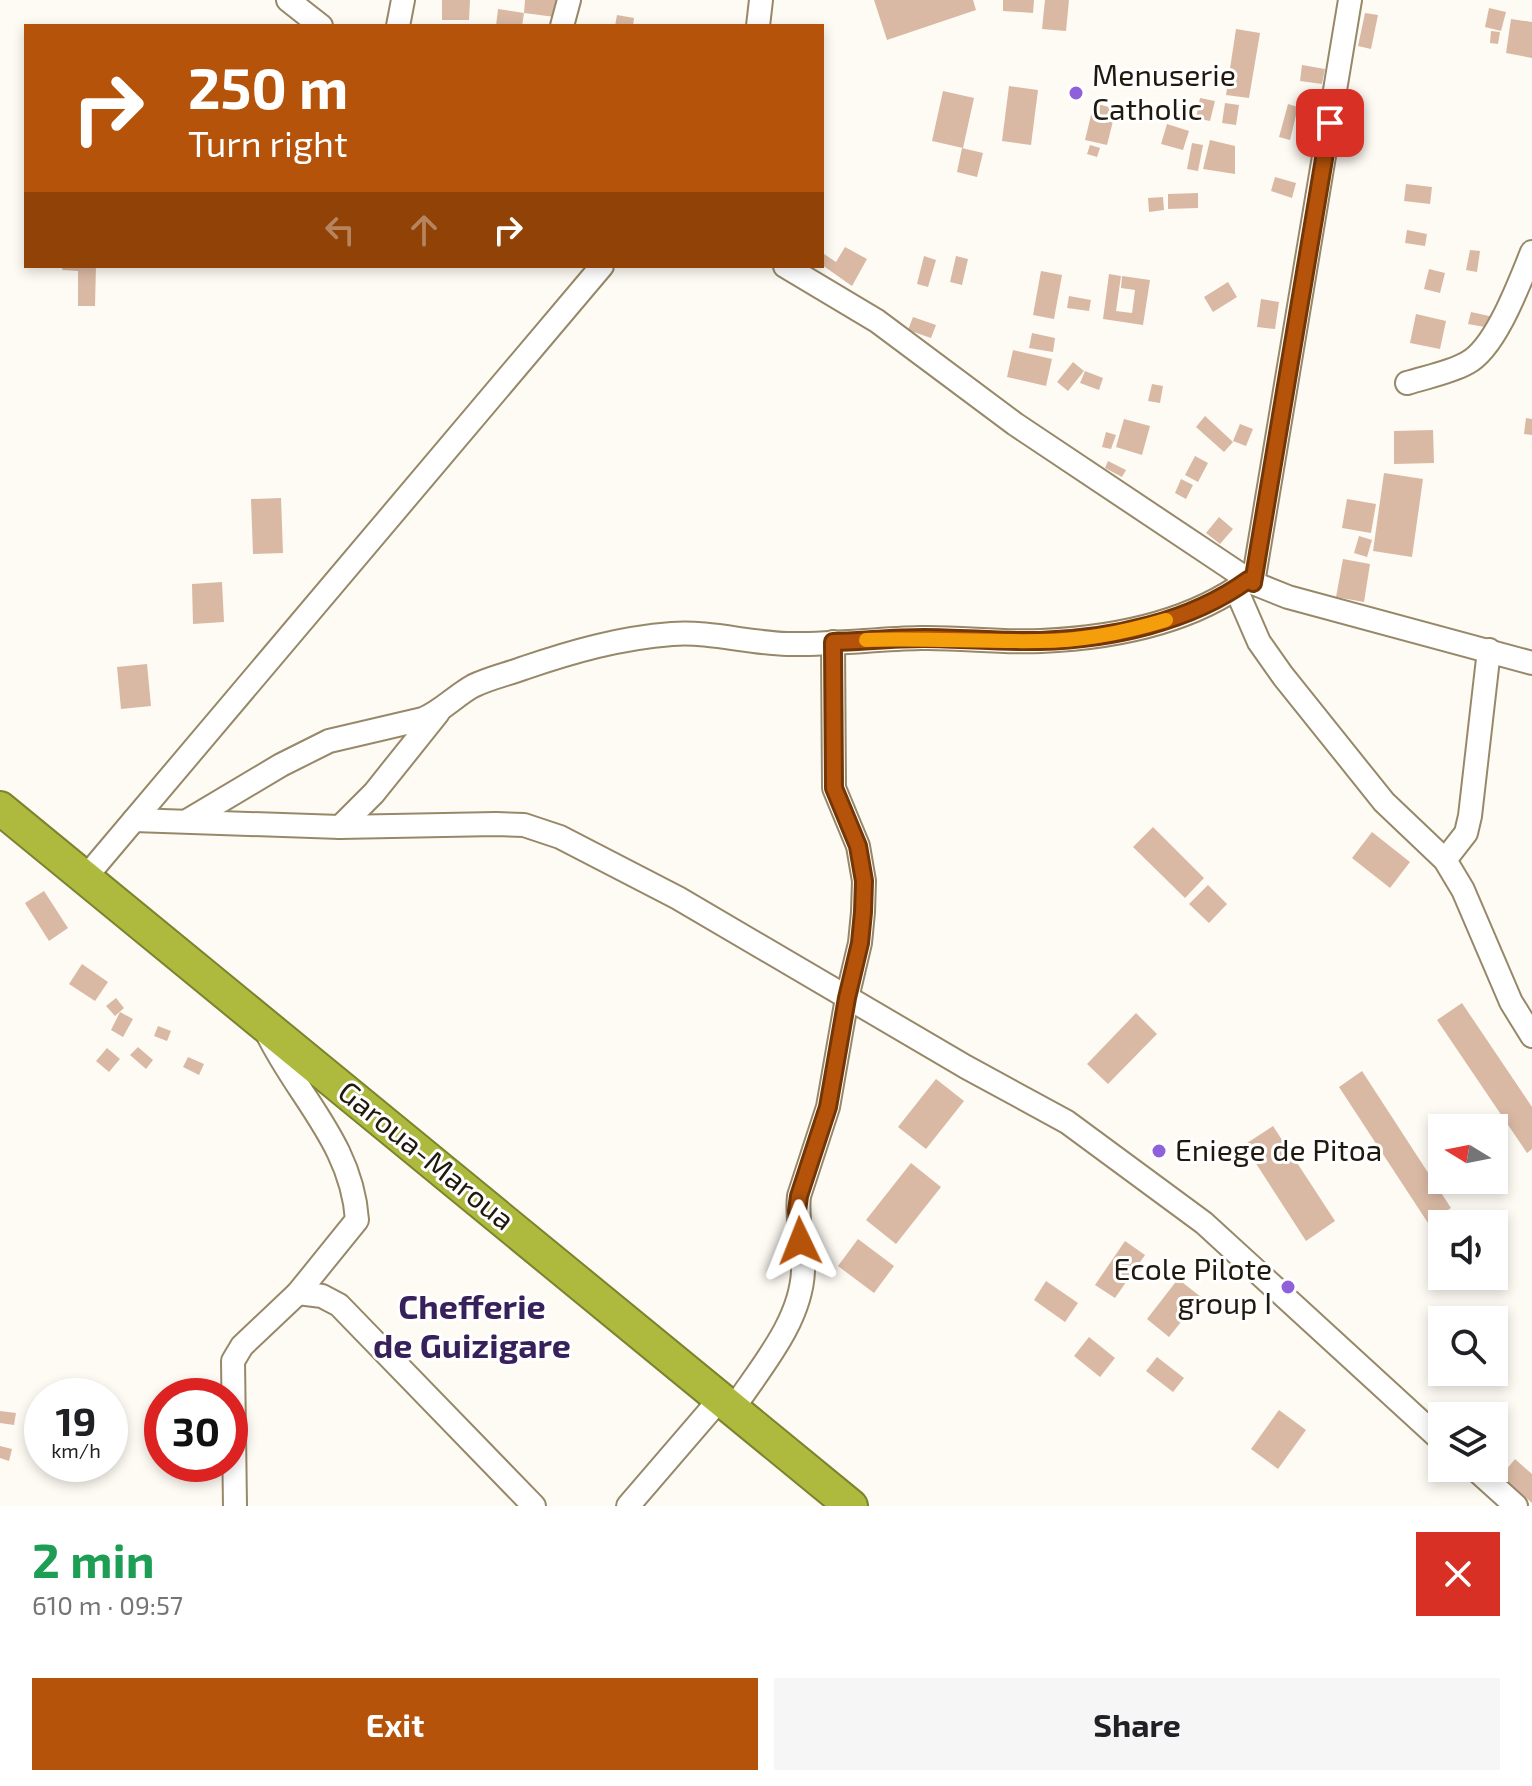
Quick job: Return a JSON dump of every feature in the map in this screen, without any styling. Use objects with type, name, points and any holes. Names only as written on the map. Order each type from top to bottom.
[{"type":"highway","name":"Garoua-Maroua","points":[[0,808],[851,1506]]},
{"type":"street","points":[[288,0],[318,24]]},
{"type":"street","points":[[398,24],[403,0]]},
{"type":"street","points":[[563,24],[569,0]]},
{"type":"street","points":[[758,24],[761,0]]},
{"type":"street","points":[[1350,0],[1246,584],[1259,642],[1283,676],[1384,802],[1445,860],[1463,890],[1511,1002],[1532,1036]]},
{"type":"street","points":[[1407,383],[1469,363],[1496,329],[1515,295],[1532,252]]},
{"type":"street","points":[[85,878],[600,268]]},
{"type":"street","points":[[788,268],[877,321],[1015,424],[1246,584],[1532,663]]},
{"type":"street","points":[[340,827],[374,793],[451,700],[475,685],[583,648],[676,633],[777,643],[922,638],[1041,641],[1078,638],[1147,626],[1177,617],[1224,598],[1246,584]]},
{"type":"street","points":[[628,1506],[727,1404],[781,1337],[800,1290],[803,1270],[797,1211],[799,1196],[828,1107],[860,943],[864,881],[858,846],[834,788],[833,642]]},
{"type":"street","points":[[1445,860],[1466,833],[1470,816],[1489,650]]},
{"type":"street","points":[[186,822],[281,765],[329,741],[398,726],[438,713]]},
{"type":"street","points":[[134,820],[340,827],[496,824],[524,825],[542,830],[678,898],[966,1067],[1067,1122],[1204,1223],[1428,1428]]},
{"type":"street","points":[[235,1506],[233,1361],[242,1346],[298,1293],[357,1220],[345,1164],[313,1105],[277,1055],[262,1022]]},
{"type":"street","points":[[298,1293],[322,1296],[339,1305],[534,1506]]},
{"type":"street","points":[[1489,1482],[1516,1506]]},
{"type":"building","points":[[442,0],[470,0],[469,20],[442,20]]},
{"type":"building","points":[[525,0],[558,0],[555,17],[524,13]]},
{"type":"building","points":[[874,0],[973,0],[976,10],[887,40]]},
{"type":"building","points":[[1003,0],[1034,0],[1033,13],[1003,11]]},
{"type":"building","points":[[1045,0],[1069,0],[1066,31],[1042,29]]},
{"type":"building","points":[[1489,8],[1506,12],[1501,31],[1485,27]]},
{"type":"building","points":[[498,9],[524,13],[522,24],[496,24]]},
{"type":"building","points":[[1365,13],[1378,15],[1371,49],[1358,46]]},
{"type":"building","points":[[617,15],[634,18],[633,24],[615,24]]},
{"type":"building","points":[[1511,19],[1532,22],[1532,58],[1506,53]]},
{"type":"building","points":[[1236,29],[1260,33],[1249,98],[1226,95]]},
{"type":"building","points":[[1491,31],[1500,32],[1498,44],[1490,43]]},
{"type":"building","points":[[1302,65],[1325,69],[1322,84],[1300,81]]},
{"type":"building","points":[[1009,86],[1038,90],[1031,145],[1002,141]]},
{"type":"building","points":[[943,91],[974,98],[963,148],[932,141]]},
{"type":"building","points":[[1200,98],[1215,101],[1210,121],[1196,118]]},
{"type":"building","points":[[1094,103],[1116,109],[1107,145],[1085,140]]},
{"type":"building","points":[[1225,103],[1239,105],[1236,125],[1222,123]]},
{"type":"building","points":[[1288,104],[1298,107],[1290,140],[1279,137]]},
{"type":"building","points":[[1167,124],[1189,131],[1183,150],[1161,144]]},
{"type":"building","points":[[1210,140],[1235,146],[1235,174],[1203,169]]},
{"type":"building","points":[[1192,143],[1203,145],[1198,171],[1187,169]]},
{"type":"building","points":[[1090,145],[1100,148],[1097,157],[1087,154]]},
{"type":"building","points":[[962,148],[983,153],[977,177],[957,172]]},
{"type":"building","points":[[1275,177],[1296,183],[1292,198],[1271,191]]},
{"type":"building","points":[[1406,184],[1432,187],[1430,204],[1404,201]]},
{"type":"building","points":[[1198,193],[1198,208],[1168,209],[1168,194]]},
{"type":"building","points":[[1163,197],[1164,210],[1149,212],[1148,198]]},
{"type":"building","points":[[1407,230],[1427,234],[1425,246],[1405,243]]},
{"type":"building","points":[[845,247],[867,259],[852,286],[824,266],[824,254],[836,262]]},
{"type":"building","points":[[1470,250],[1480,251],[1477,272],[1466,270]]},
{"type":"building","points":[[924,256],[936,260],[928,287],[917,284]]},
{"type":"building","points":[[956,256],[968,259],[962,285],[950,282]]},
{"type":"building","points":[[96,268],[95,306],[78,306],[78,271],[62,270]]},
{"type":"building","points":[[1429,269],[1445,273],[1440,293],[1424,289]]},
{"type":"building","points":[[1041,271],[1062,275],[1054,319],[1033,315]]},
{"type":"building","points":[[1109,274],[1121,276],[1116,311],[1132,313],[1135,290],[1121,288],[1122,276],[1150,280],[1143,325],[1103,319]]},
{"type":"building","points":[[1228,282],[1237,297],[1213,312],[1204,297]]},
{"type":"building","points":[[1069,296],[1091,300],[1089,311],[1067,308]]},
{"type":"building","points":[[1261,299],[1279,302],[1275,329],[1257,327]]},
{"type":"building","points":[[1471,312],[1498,318],[1496,329],[1468,324]]},
{"type":"building","points":[[1416,314],[1446,321],[1440,349],[1410,343]]},
{"type":"building","points":[[913,317],[936,325],[931,338],[908,330]]},
{"type":"building","points":[[1032,333],[1055,338],[1053,352],[1029,348]]},
{"type":"building","points":[[1013,350],[1052,359],[1046,386],[1007,377]]},
{"type":"building","points":[[1073,362],[1084,371],[1068,391],[1057,382]]},
{"type":"building","points":[[1085,371],[1103,378],[1099,390],[1080,383]]},
{"type":"building","points":[[1152,384],[1163,386],[1160,403],[1148,401]]},
{"type":"building","points":[[1205,416],[1233,442],[1224,452],[1196,427]]},
{"type":"building","points":[[1526,418],[1532,419],[1532,435],[1524,434]]},
{"type":"building","points":[[1124,419],[1150,426],[1142,455],[1116,447]]},
{"type":"building","points":[[1240,424],[1253,429],[1246,446],[1233,441]]},
{"type":"building","points":[[1433,430],[1434,463],[1394,464],[1394,431]]},
{"type":"building","points":[[1106,432],[1116,435],[1111,449],[1102,447]]},
{"type":"building","points":[[1195,456],[1208,463],[1198,482],[1185,475]]},
{"type":"building","points":[[1108,461],[1126,470],[1122,477],[1105,468]]},
{"type":"building","points":[[1384,473],[1423,479],[1412,557],[1373,551]]},
{"type":"building","points":[[1181,479],[1193,485],[1186,499],[1175,493]]},
{"type":"building","points":[[281,498],[283,553],[253,554],[251,499]]},
{"type":"building","points":[[1347,499],[1376,504],[1371,533],[1342,528]]},
{"type":"building","points":[[1219,517],[1233,529],[1220,544],[1206,533]]},
{"type":"building","points":[[1359,536],[1372,540],[1367,557],[1354,553]]},
{"type":"building","points":[[1343,559],[1370,564],[1364,602],[1336,597]]},
{"type":"building","points":[[222,582],[224,622],[193,624],[192,584]]},
{"type":"building","points":[[147,664],[151,706],[121,709],[117,667]]},
{"type":"building","points":[[1153,827],[1204,878],[1185,898],[1133,847]]},
{"type":"building","points":[[1372,832],[1410,862],[1390,888],[1352,858]]},
{"type":"building","points":[[1208,885],[1227,904],[1209,923],[1189,904]]},
{"type":"building","points":[[44,891],[68,928],[49,941],[25,903]]},
{"type":"building","points":[[82,964],[108,982],[95,1001],[69,984]]},
{"type":"building","points":[[116,998],[124,1008],[115,1016],[106,1006]]},
{"type":"building","points":[[1462,1003],[1532,1107],[1532,1149],[1527,1153],[1508,1125],[1508,1114],[1501,1114],[1437,1020]]},
{"type":"building","points":[[120,1012],[133,1019],[123,1037],[111,1030]]},
{"type":"building","points":[[1136,1013],[1157,1034],[1108,1084],[1087,1064]]},
{"type":"building","points":[[158,1026],[171,1031],[167,1041],[154,1036]]},
{"type":"building","points":[[138,1047],[153,1060],[146,1069],[130,1055]]},
{"type":"building","points":[[107,1048],[120,1059],[109,1072],[96,1061]]},
{"type":"building","points":[[188,1057],[204,1064],[199,1075],[183,1067]]},
{"type":"building","points":[[1362,1071],[1428,1173],[1428,1194],[1442,1194],[1451,1208],[1428,1210],[1428,1223],[1339,1087]]},
{"type":"building","points":[[936,1079],[964,1101],[926,1149],[898,1127]]},
{"type":"building","points":[[1273,1126],[1335,1221],[1306,1241],[1244,1145]]},
{"type":"building","points":[[911,1163],[941,1187],[896,1244],[866,1220]]},
{"type":"building","points":[[858,1239],[894,1266],[874,1293],[838,1266]]},
{"type":"building","points":[[1125,1241],[1145,1255],[1115,1298],[1095,1285]]},
{"type":"building","points":[[1178,1279],[1201,1297],[1169,1337],[1147,1319]]},
{"type":"building","points":[[1046,1281],[1078,1303],[1065,1322],[1034,1300]]},
{"type":"building","points":[[1089,1337],[1115,1358],[1100,1377],[1074,1356]]},
{"type":"building","points":[[1157,1357],[1184,1378],[1173,1392],[1146,1371]]},
{"type":"building","points":[[1279,1410],[1306,1430],[1278,1469],[1251,1449]]},
{"type":"building","points":[[0,1411],[16,1413],[14,1425],[0,1423]]},
{"type":"building","points":[[0,1446],[12,1449],[9,1461],[0,1458]]},
{"type":"building","points":[[1515,1459],[1532,1474],[1532,1503],[1508,1482],[1508,1468]]},
{"type":"slow traffic","points":[[866,640],[1041,641],[1078,638],[1166,620]]},
{"type":"place","name":"Menuserie Catholic","points":[[1076,93]]},
{"type":"place","name":"Eniege de Pitoa","points":[[1159,1151]]},
{"type":"place","name":"Ecole Pilote group I","points":[[1288,1287]]},
{"type":"district","name":"Chefferie de Guizigare","points":[[472,1326]]},
{"type":"route","points":[[800,1241],[799,1196],[828,1107],[860,943],[863,912],[864,881],[858,846],[834,788],[833,642],[922,638],[1041,641],[1078,638],[1147,626],[1177,617],[1224,598],[1248,580],[1253,583],[1330,123]]}]
